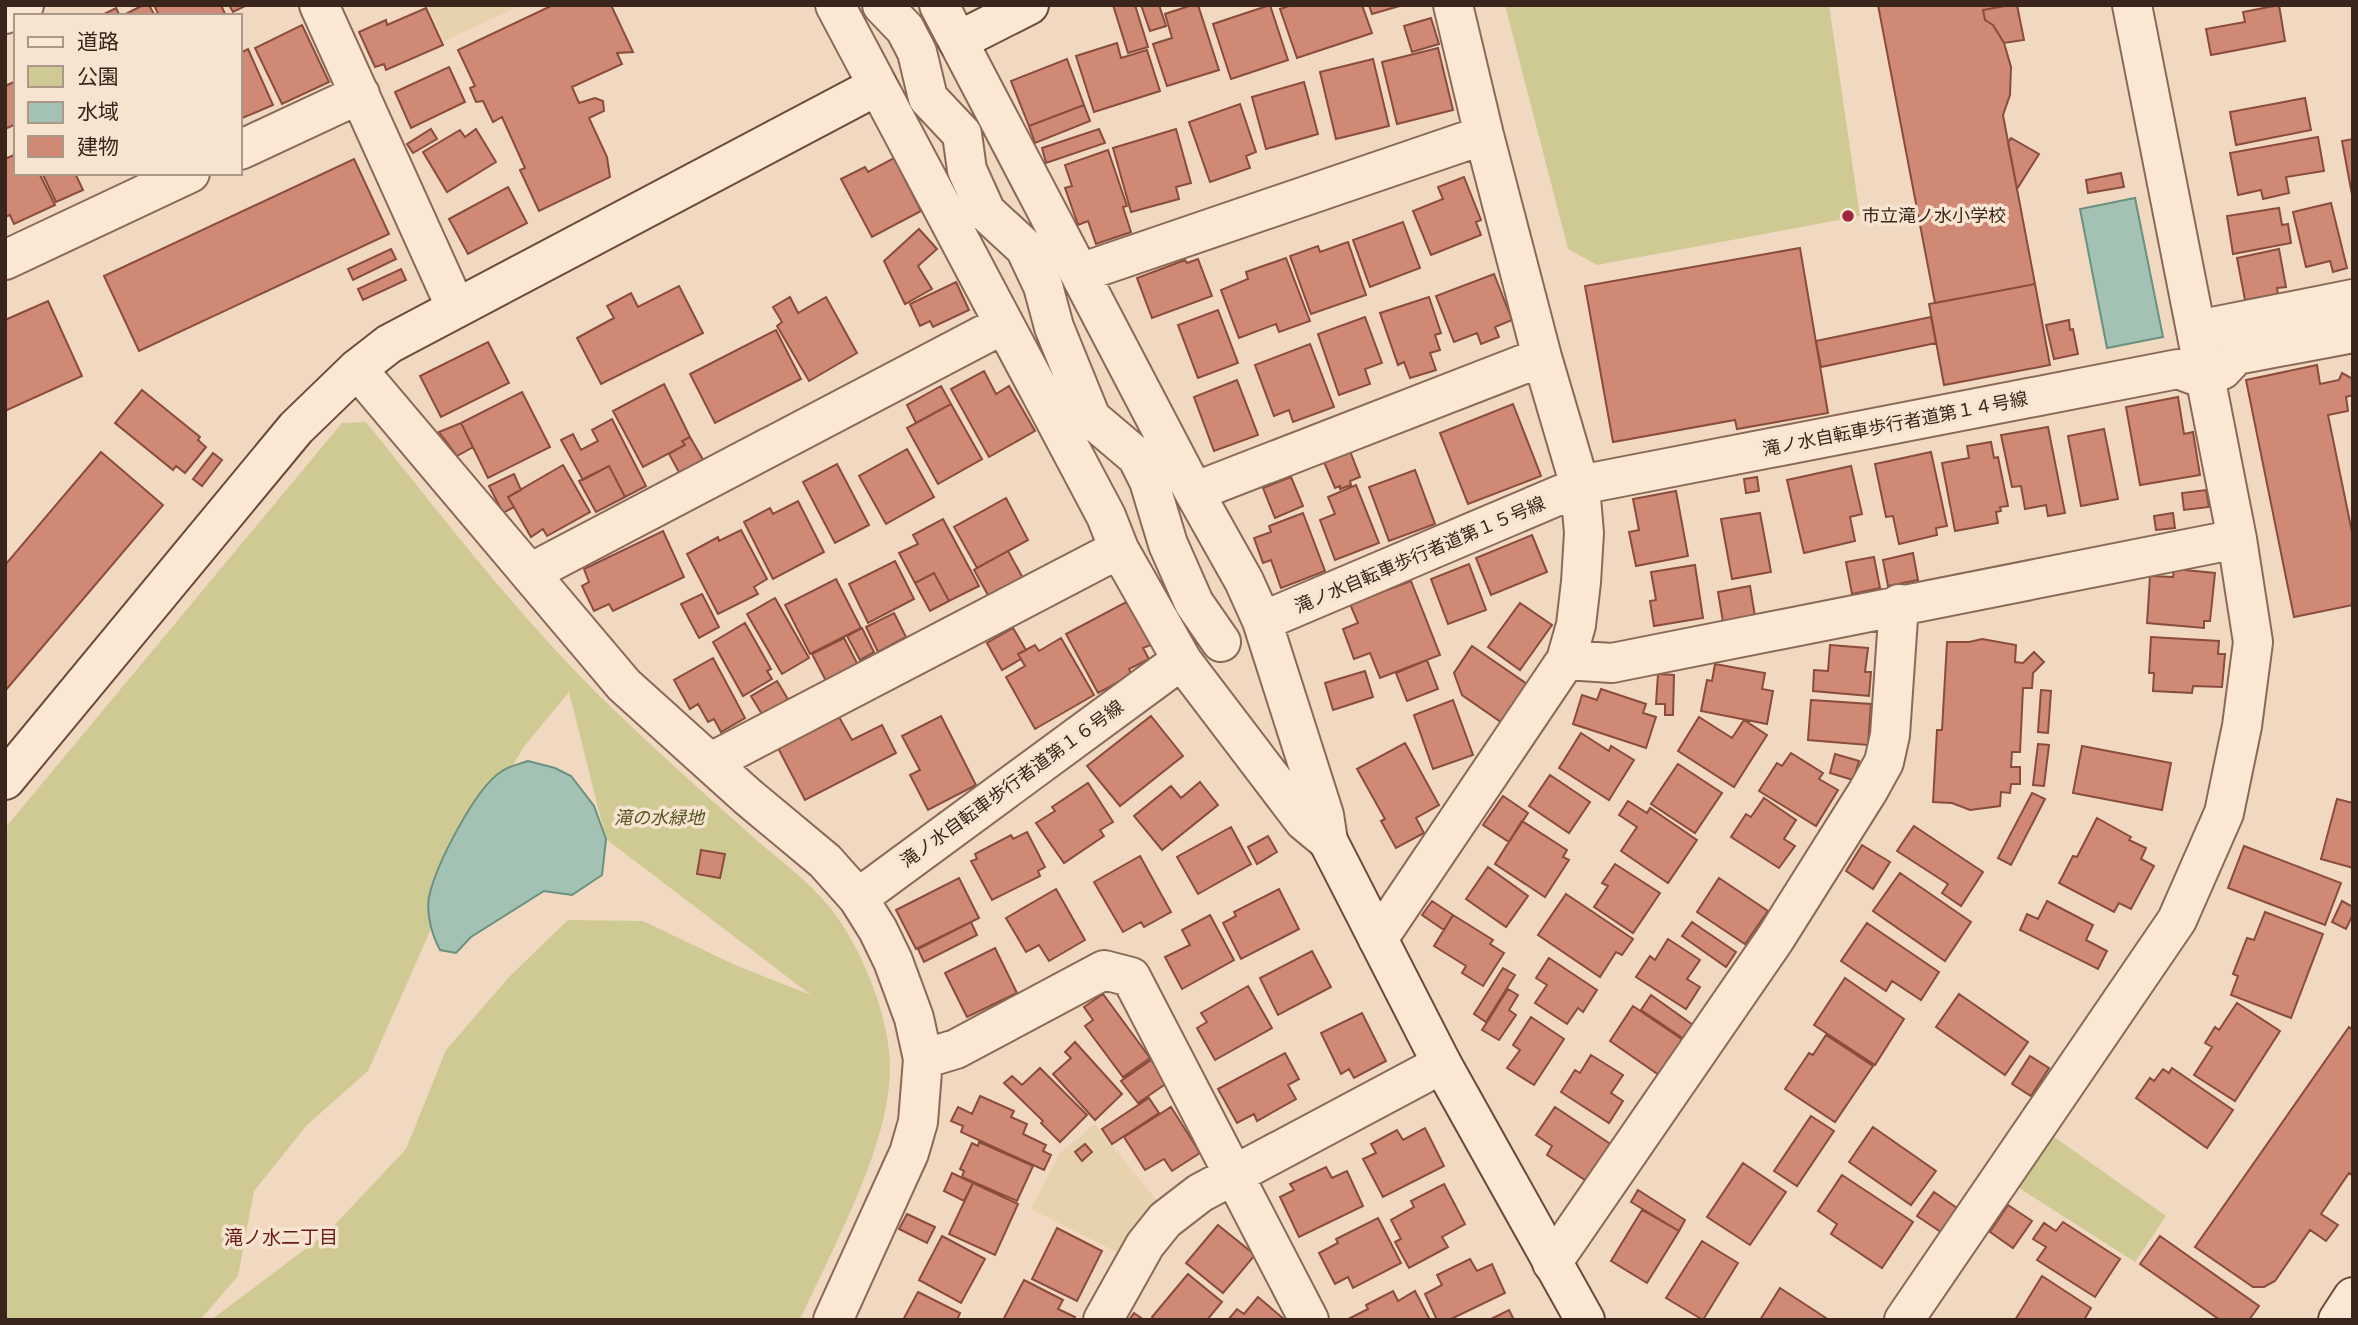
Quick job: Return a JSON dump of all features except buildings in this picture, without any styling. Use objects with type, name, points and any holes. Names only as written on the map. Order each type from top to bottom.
[{"type":"street","points":[[5,14],[24,5]]},
{"type":"street","points":[[319,5],[456,308]]},
{"type":"street","points":[[835,5],[1106,516],[1119,549],[1183,662],[1304,821],[1328,841]]},
{"type":"street","points":[[881,5],[905,29],[917,52],[928,97],[962,134],[967,170],[986,212],[1025,248],[1043,286],[1054,327],[1091,418],[1137,457],[1149,481],[1168,544],[1194,603],[1221,642]]},
{"type":"street","points":[[939,5],[1194,492],[1244,581],[1262,621],[1324,815],[1328,841],[1442,1063],[1585,1320]]},
{"type":"street","points":[[958,41],[1029,5]]},
{"type":"street","points":[[1378,939],[1566,660],[1576,625],[1584,533],[1580,486],[1542,357],[1453,5]]},
{"type":"street","points":[[1904,1320],[2177,920],[2224,813],[2242,726],[2253,642],[2237,539],[2132,5]]},
{"type":"street","points":[[5,780],[296,428],[358,369],[389,344],[877,86]]},
{"type":"street","points":[[242,149],[360,94]]},
{"type":"street","points":[[1080,273],[1484,135]]},
{"type":"street","points":[[5,260],[186,175]]},
{"type":"street","points":[[2197,330],[2353,299]]},
{"type":"street","points":[[530,573],[1004,324]]},
{"type":"street","name":"滝ノ水自転車歩行者道第１４号線","points":[[1578,488],[2178,369],[2208,373],[2236,355],[2353,333]]},
{"type":"street","points":[[1194,492],[1542,357]]},
{"type":"street","points":[[358,369],[624,685],[825,861],[858,898],[893,961],[914,1018],[923,1059],[918,1122],[909,1153],[832,1320]]},
{"type":"street","name":"滝ノ水自転車歩行者道第１５号線","points":[[1277,615],[1578,488]]},
{"type":"street","points":[[1566,660],[1612,663],[2237,539]]},
{"type":"street","points":[[711,762],[1119,549]]},
{"type":"street","points":[[1552,1263],[1775,939],[1868,792],[1884,762],[1890,734],[1899,604]]},
{"type":"street","name":"滝ノ水自転車歩行者道第１６号線","points":[[858,898],[1168,670]]},
{"type":"street","points":[[923,1059],[956,1049],[1104,970],[1131,977],[1309,1320]]},
{"type":"street","points":[[1103,1320],[1145,1245],[1165,1220],[1200,1193],[1442,1063]]},
{"type":"street","points":[[2338,1320],[2353,1297]]},
{"type":"shaded area","points":[[427,5],[522,5],[444,41]]},
{"type":"shaded area","points":[[1095,1124],[1161,1206],[1124,1256],[1031,1209],[1060,1153]]},
{"type":"green space","points":[[1505,5],[1829,5],[1860,216],[1597,265],[1568,249]]},
{"type":"green space","name":"滝の水緑地","points":[[366,422],[484,569],[578,674],[646,740],[818,894],[847,932],[865,967],[885,1025],[890,1063],[888,1094],[871,1160],[858,1194],[800,1320],[211,1320],[328,1232],[406,1149],[446,1050],[510,976],[568,920],[643,921],[735,965],[811,995],[606,839],[569,692],[523,748],[490,804],[463,857],[368,1071],[307,1125],[254,1191],[238,1276],[200,1320],[5,1320],[5,828],[342,423]]},
{"type":"green space","points":[[2050,1134],[2166,1216],[2135,1262],[2016,1186]]},
{"type":"water","points":[[2135,198],[2163,337],[2107,348],[2080,209]]},
{"type":"water","points":[[528,761],[555,768],[571,776],[594,806],[606,839],[602,875],[572,895],[544,891],[471,937],[456,953],[440,950],[430,924],[428,904],[433,883],[448,848],[469,810],[491,780],[505,769]]},
{"type":"place","name":"市立滝ノ水小学校","points":[[1848,216]]},
{"type":"district","name":"滝ノ水二丁目","points":[[281,1237]]}]
